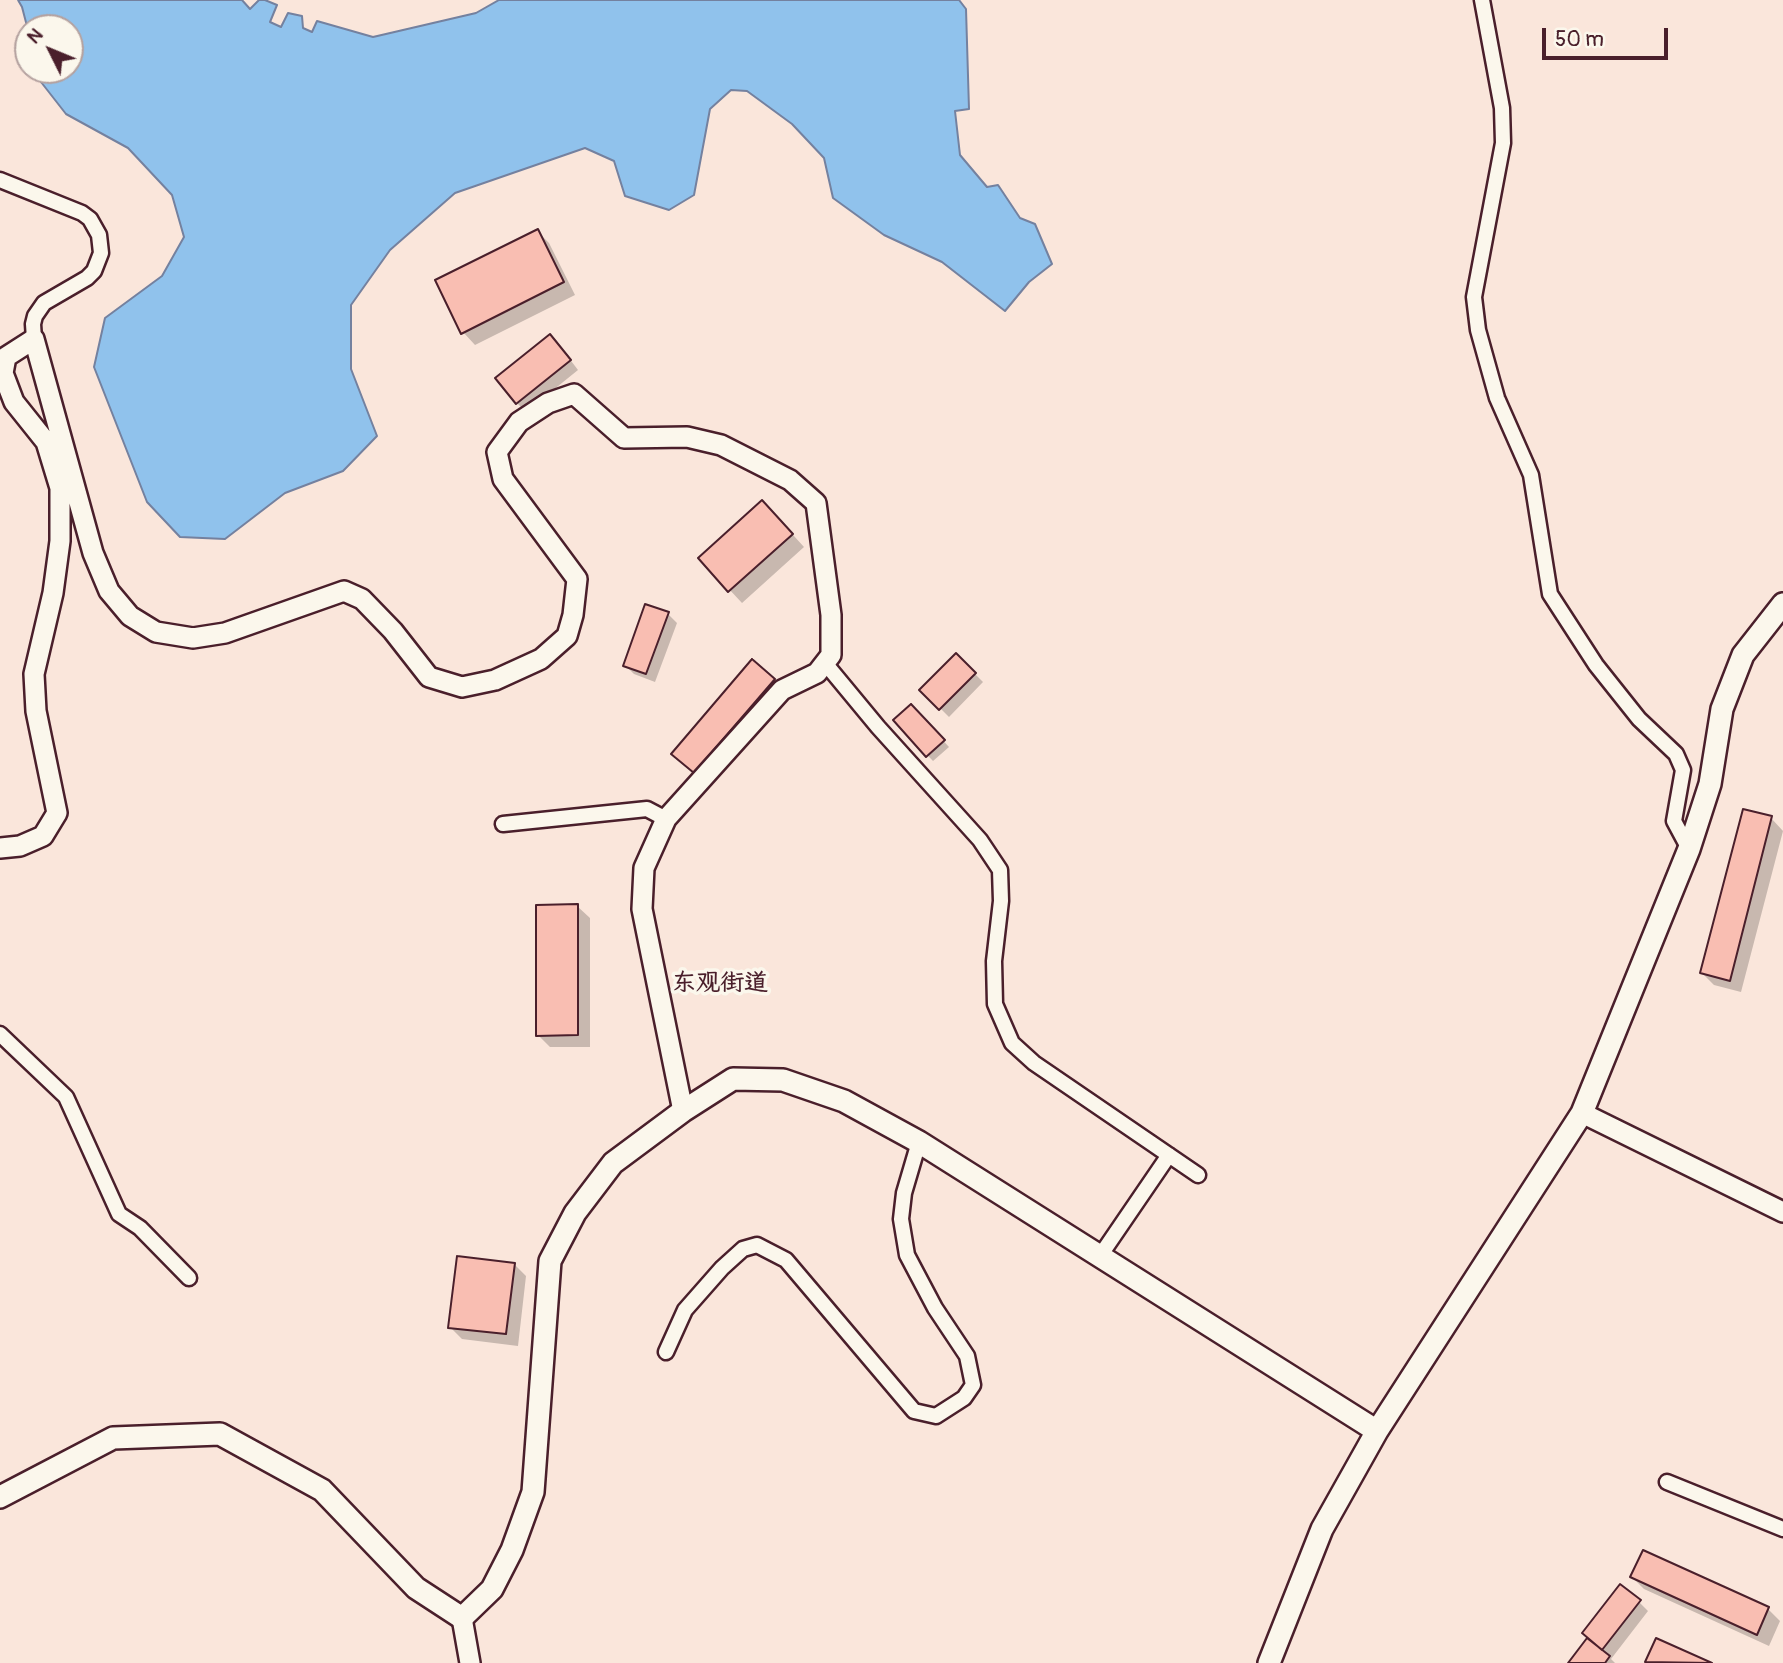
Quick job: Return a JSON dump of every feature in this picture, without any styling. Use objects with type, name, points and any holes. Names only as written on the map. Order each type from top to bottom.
[{"type":"main road","points":[[1269,1663],[1322,1529],[1377,1432],[1582,1113],[1689,849],[1710,784],[1722,709],[1743,655],[1783,604]]},
{"type":"main road","points":[[0,1497],[113,1438],[220,1434],[322,1490],[416,1588],[462,1618],[492,1589],[512,1549],[533,1492],[550,1261],[575,1213],[613,1163],[683,1111],[733,1079],[783,1080],[844,1101],[919,1142],[1377,1432]]},
{"type":"street","points":[[1482,0],[1502,108],[1503,143],[1474,297],[1478,330],[1497,398],[1531,475],[1550,594],[1596,665],[1639,719],[1676,754],[1683,770],[1674,821],[1689,849]]},
{"type":"street","points":[[0,180],[82,213],[90,219],[99,234],[101,253],[94,271],[87,278],[44,303],[33,324],[34,339],[93,553],[109,591],[130,616],[156,632],[193,638],[225,633],[344,591],[362,599],[370,607],[393,631],[429,677],[462,687],[495,680],[541,659],[567,636],[573,615],[577,579],[503,480],[497,452],[519,422],[548,402],[574,394],[624,438],[687,437],[721,444],[790,480],[816,503],[831,615],[831,656],[817,673],[782,690],[666,819],[644,868],[642,909],[683,1111]]},
{"type":"street","points":[[0,848],[20,846],[43,835],[57,813],[36,711],[34,674],[53,593],[60,541],[60,488],[46,442],[14,402],[3,373],[6,357],[34,339]]},
{"type":"street","points":[[825,663],[980,841],[1000,870],[1001,901],[994,961],[995,1004],[1012,1042],[1034,1063],[1198,1175]]},
{"type":"street","points":[[503,824],[647,809],[666,819]]},
{"type":"street","points":[[0,1034],[66,1097],[119,1214],[140,1228],[189,1278]]},
{"type":"street","points":[[1582,1113],[1783,1213]]},
{"type":"street","points":[[666,1353],[685,1310],[722,1268],[743,1249],[757,1245],[786,1260],[914,1411],[936,1416],[964,1398],[973,1385],[967,1356],[935,1308],[907,1255],[901,1219],[904,1193],[919,1142]]},
{"type":"street","points":[[1100,1256],[1169,1155]]},
{"type":"street","points":[[1667,1482],[1783,1529]]},
{"type":"street","points":[[462,1618],[470,1663]]},
{"type":"water","points":[[18,0],[242,0],[250,9],[259,0],[265,0],[277,5],[270,22],[281,27],[288,13],[302,16],[303,28],[312,32],[317,21],[373,37],[476,13],[499,0],[959,0],[966,9],[969,109],[955,111],[960,155],[987,187],[998,185],[1020,218],[1035,224],[1052,264],[1029,282],[1005,311],[942,262],[884,235],[833,198],[824,158],[792,124],[747,91],[731,90],[710,109],[694,195],[669,210],[625,196],[614,161],[585,148],[455,193],[390,250],[351,305],[351,369],[377,436],[343,471],[285,493],[225,539],[180,537],[147,502],[94,367],[105,318],[162,276],[184,237],[172,195],[128,148],[66,114],[43,84],[84,84],[84,14],[24,14]]},
{"type":"building","points":[[538,229],[564,282],[461,334],[435,280]]},
{"type":"building","points":[[550,334],[571,360],[516,404],[495,378]]},
{"type":"building","points":[[762,500],[793,534],[728,592],[698,558]]},
{"type":"building","points":[[645,604],[669,612],[646,674],[623,666]]},
{"type":"building","points":[[956,653],[976,673],[939,710],[919,690]]},
{"type":"building","points":[[752,659],[775,679],[694,773],[671,754]]},
{"type":"building","points":[[911,704],[945,740],[926,757],[893,720]]},
{"type":"building","points":[[1743,809],[1772,816],[1730,981],[1700,973]]},
{"type":"building","points":[[578,904],[578,1035],[536,1036],[536,905]]},
{"type":"building","points":[[457,1256],[515,1263],[506,1334],[448,1328]]},
{"type":"building","points":[[1643,1550],[1769,1607],[1757,1635],[1630,1577]]},
{"type":"building","points":[[1620,1584],[1641,1600],[1602,1650],[1582,1633]]},
{"type":"building","points":[[1587,1638],[1610,1656],[1605,1663],[1568,1663]]},
{"type":"building","points":[[1656,1638],[1712,1663],[1645,1662]]},
{"type":"district","name":"东观街道","points":[[720,984]]}]
